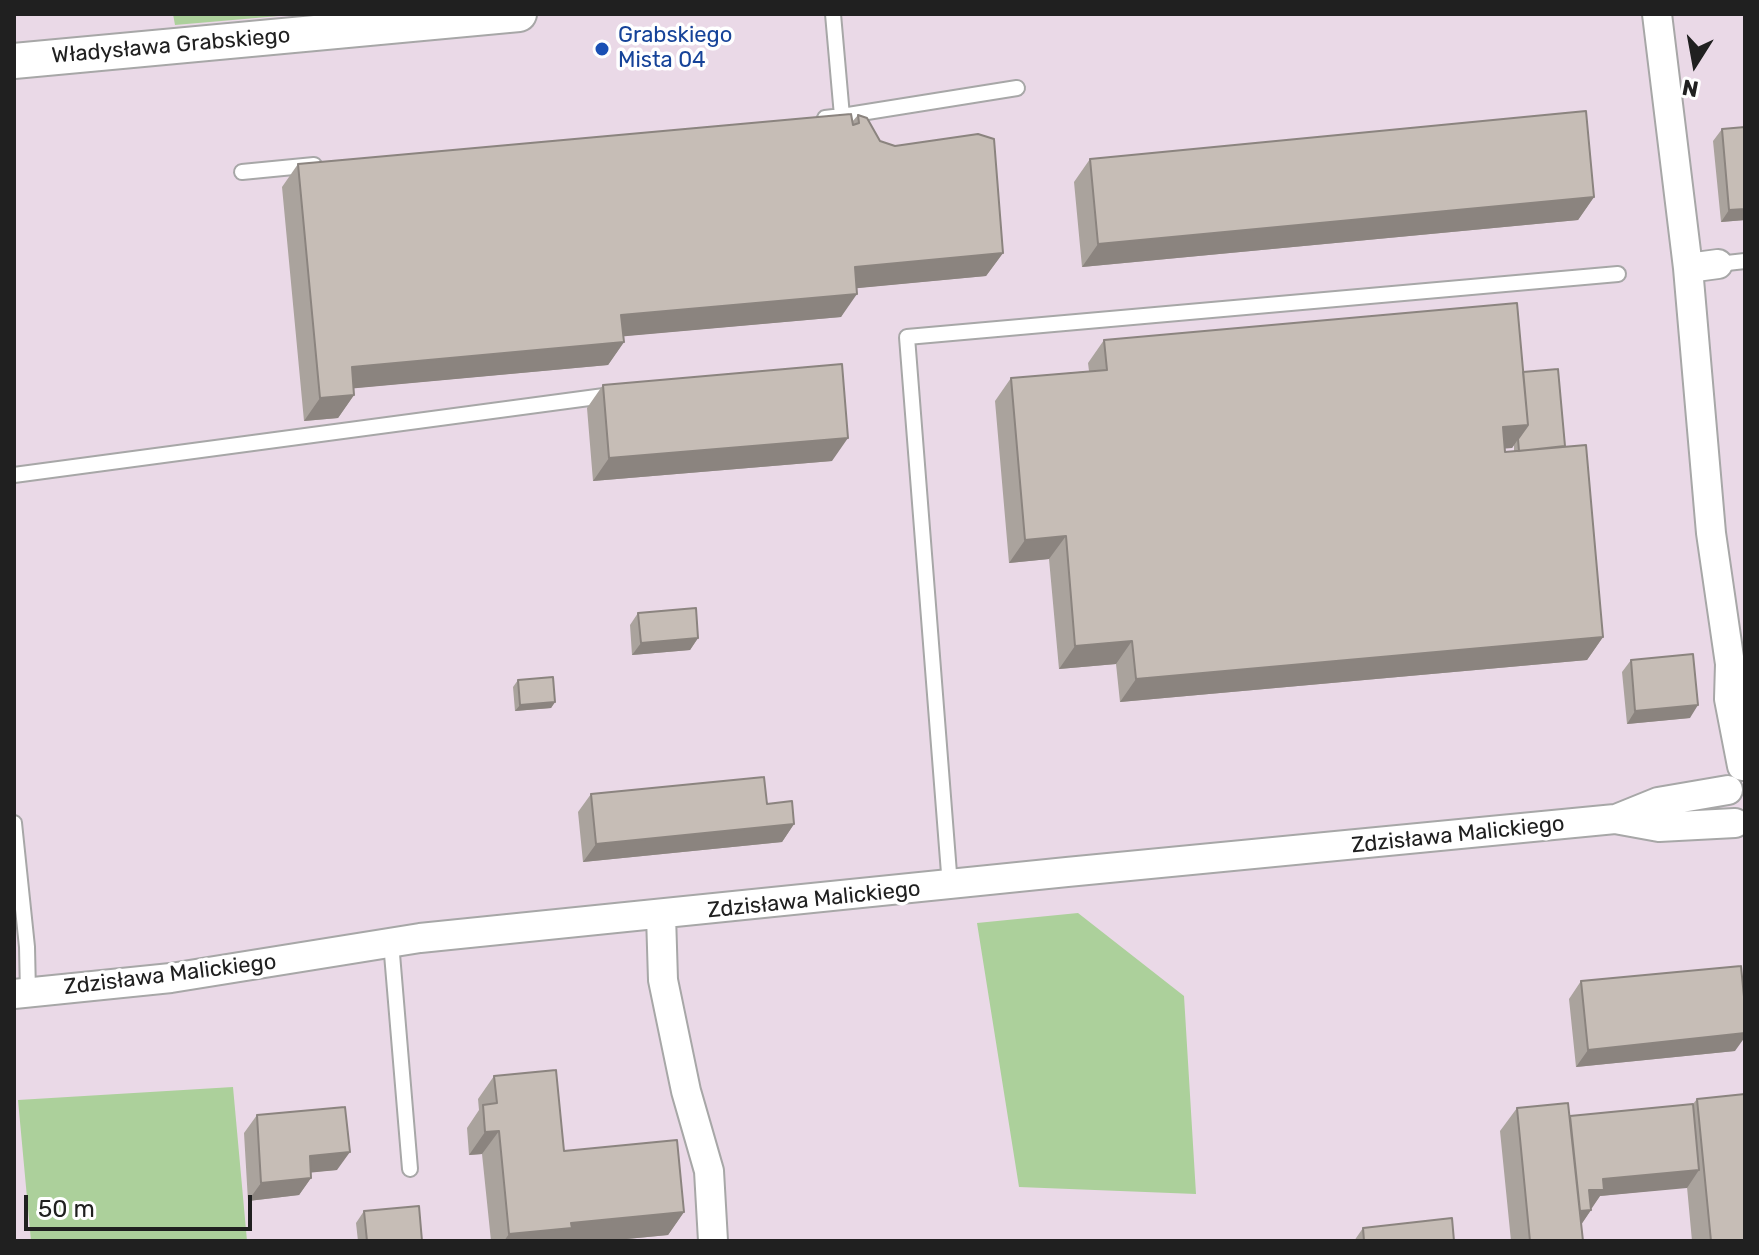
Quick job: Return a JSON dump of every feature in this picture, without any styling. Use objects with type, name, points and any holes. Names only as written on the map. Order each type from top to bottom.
[{"type":"street","name":"Władysława Grabskiego","points":[[14,61],[519,14]]},
{"type":"street","points":[[1656,17],[1688,268],[1711,533],[1737,674],[1729,699],[1738,773],[1730,813],[1740,829]]},
{"type":"street","points":[[1688,268],[1732,263]]},
{"type":"street","name":"Zdzisława Malickiego","points":[[21,993],[197,975],[391,942],[1615,819],[1738,773]]},
{"type":"street","name":"Zdzisława Malickiego","points":[[1615,819],[1659,827],[1740,829]]},
{"type":"street","points":[[661,915],[663,980],[686,1091],[709,1171],[713,1241]]},
{"type":"lane","points":[[833,14],[842,116]]},
{"type":"lane","points":[[810,119],[1017,88]]},
{"type":"lane","points":[[242,172],[336,163]]},
{"type":"lane","points":[[950,887],[907,337],[1618,274]]},
{"type":"lane","points":[[14,475],[604,396]]},
{"type":"lane","points":[[14,823],[27,947],[21,993]]},
{"type":"lane","points":[[391,942],[410,1169]]},
{"type":"shaded area","points":[[14,14],[1745,14],[1745,1241],[14,1241]]},
{"type":"green space","points":[[173,14],[302,14],[175,25]]},
{"type":"green space","points":[[1078,913],[1184,996],[1196,1194],[1019,1187],[977,923]]},
{"type":"green space","points":[[233,1087],[247,1241],[31,1241],[18,1100]]},
{"type":"building","points":[[1586,111],[1594,197],[1098,244],[1090,159]]},
{"type":"building","points":[[851,114],[853,125],[859,123],[858,115],[867,118],[880,141],[895,146],[978,134],[994,139],[1003,253],[855,267],[857,294],[621,315],[624,342],[352,367],[354,395],[320,398],[298,164]]},
{"type":"building","points":[[1745,127],[1745,209],[1729,210],[1722,129]]},
{"type":"building","points":[[1517,303],[1528,425],[1503,427],[1505,452],[1586,445],[1603,637],[1136,679],[1132,641],[1075,646],[1066,536],[1025,540],[1011,378],[1107,370],[1104,340]]},
{"type":"building","points":[[842,364],[848,438],[609,458],[603,385]]},
{"type":"building","points":[[1558,369],[1565,446],[1519,451],[1518,439],[1528,425],[1523,372]]},
{"type":"building","points":[[696,608],[698,638],[641,643],[638,613]]},
{"type":"building","points":[[1693,654],[1698,705],[1635,711],[1631,660]]},
{"type":"building","points":[[553,677],[555,702],[520,705],[518,680]]},
{"type":"building","points":[[764,777],[767,804],[792,801],[794,824],[596,844],[591,794]]},
{"type":"building","points":[[1741,966],[1745,1033],[1588,1050],[1581,981]]},
{"type":"building","points":[[556,1070],[564,1151],[677,1140],[684,1212],[571,1223],[572,1228],[509,1234],[499,1131],[485,1132],[483,1105],[497,1103],[494,1076]]},
{"type":"building","points":[[1745,1094],[1745,1241],[1711,1241],[1697,1099]]},
{"type":"building","points":[[1568,1103],[1583,1241],[1530,1241],[1517,1108]]},
{"type":"building","points":[[1693,1104],[1699,1170],[1603,1179],[1604,1190],[1589,1190],[1591,1210],[1580,1211],[1570,1116]]},
{"type":"building","points":[[345,1107],[350,1152],[310,1156],[311,1178],[261,1183],[257,1115]]},
{"type":"building","points":[[419,1206],[422,1241],[367,1241],[364,1211]]},
{"type":"building","points":[[1452,1218],[1454,1241],[1364,1241],[1363,1228]]},
{"type":"place","name":"Grabskiego Mista 04","points":[[602,49]]}]
